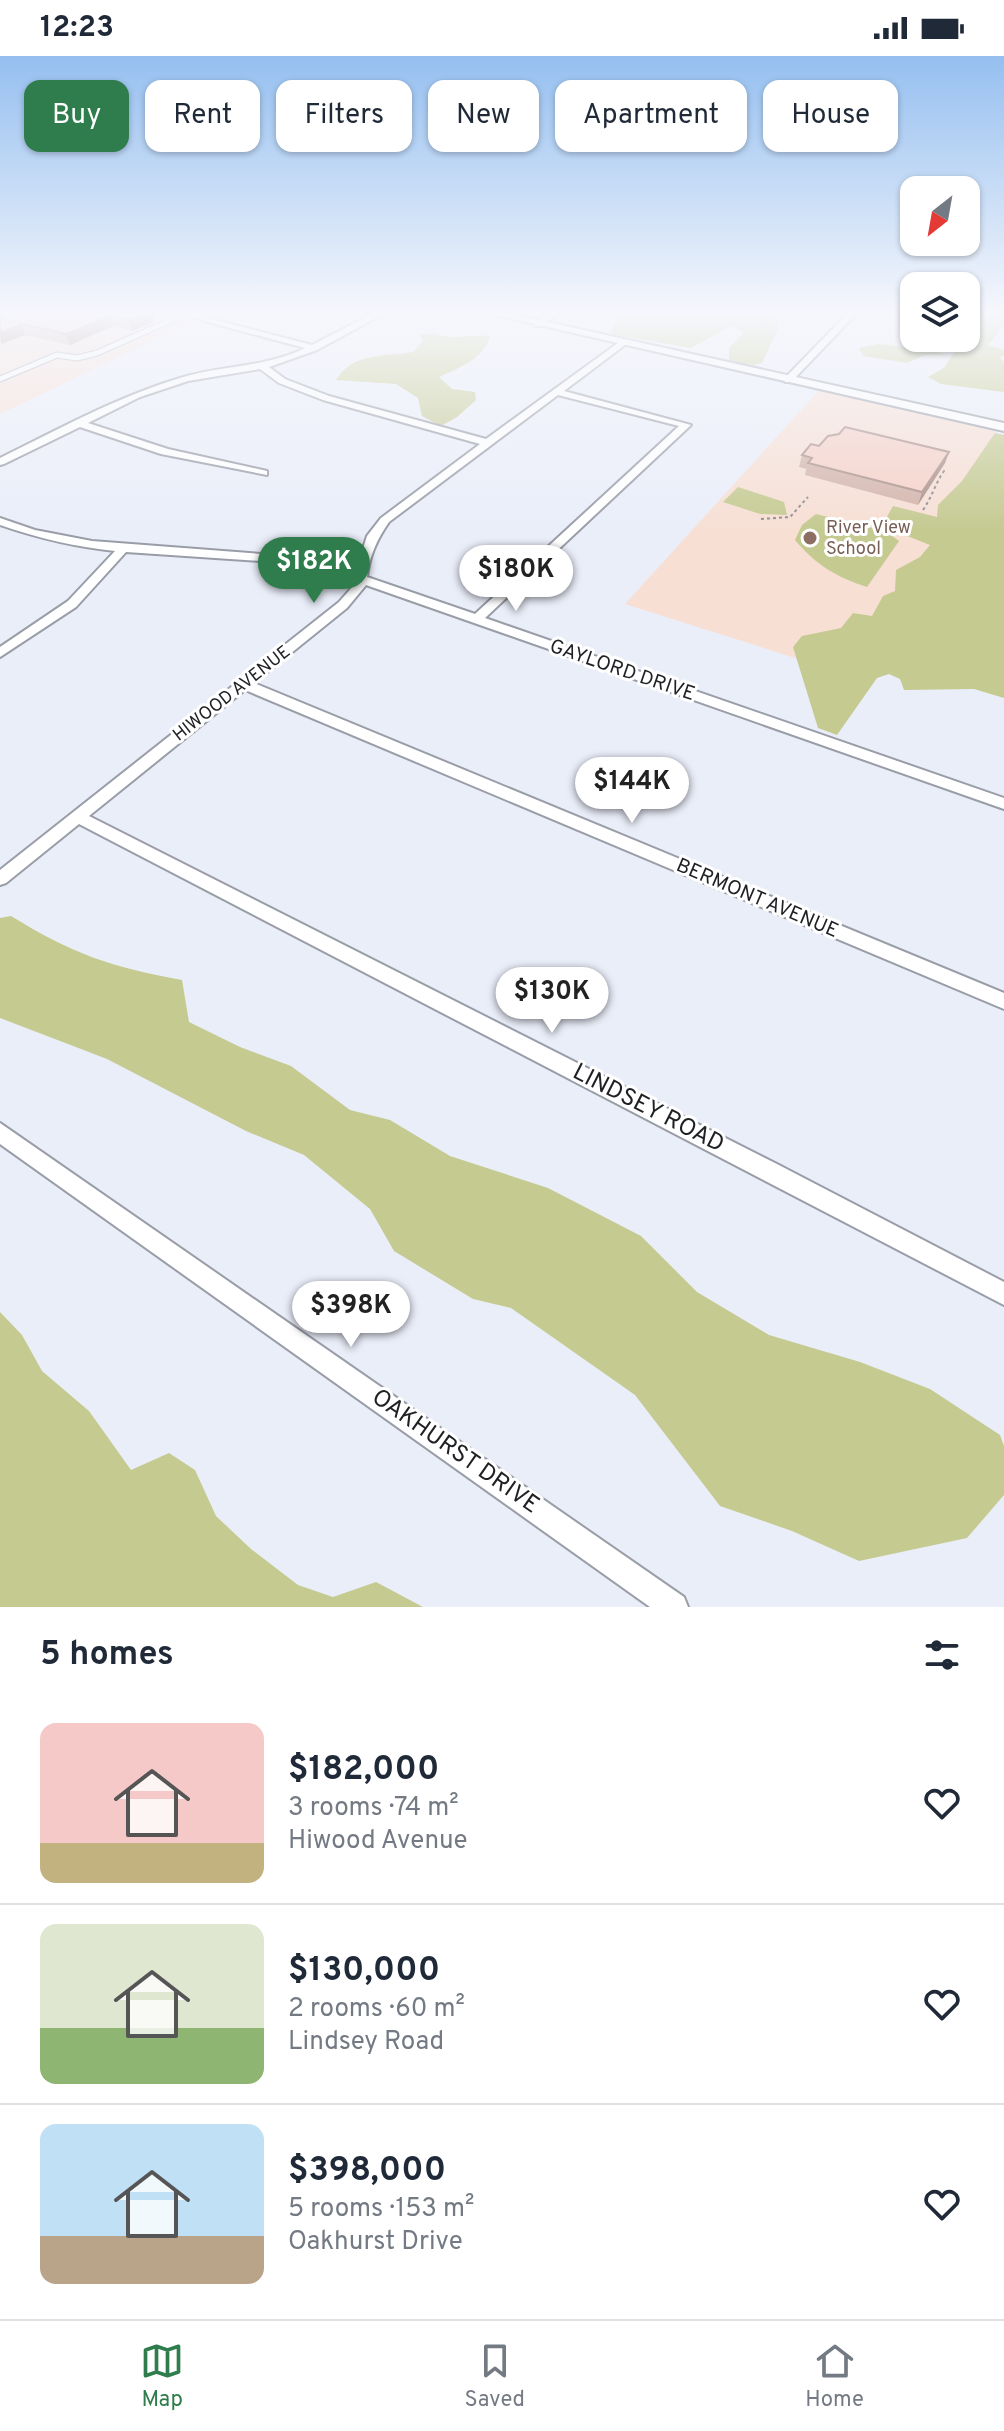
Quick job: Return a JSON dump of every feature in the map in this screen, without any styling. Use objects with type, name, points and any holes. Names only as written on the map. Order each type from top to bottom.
[{"type":"street","points":[[0,462],[164,385]]},
{"type":"street","points":[[293,385],[326,398],[488,443]]},
{"type":"street","name":"HIWOOD AVENUE","points":[[0,879],[343,605],[360,586],[373,536],[385,520],[566,385]]},
{"type":"street","points":[[813,385],[1004,427]]},
{"type":"street","points":[[477,619],[686,425],[557,392]]},
{"type":"street","points":[[79,423],[165,452],[263,473]]},
{"type":"street","name":"GAYLORD DRIVE","points":[[0,521],[58,540],[122,550],[268,559],[361,579],[1004,804]]},
{"type":"street","points":[[0,653],[72,604],[122,550]]},
{"type":"street","name":"BERMONT AVENUE","points":[[245,685],[1004,1001]]},
{"type":"street","name":"LINDSEY ROAD","points":[[78,817],[1004,1294]]},
{"type":"street","name":"OAKHURST DRIVE","points":[[0,1132],[674,1607]]},
{"type":"path","points":[[923,510],[935,493],[936,482],[944,471],[941,470]]},
{"type":"path","points":[[761,519],[790,517],[808,497]]},
{"type":"shaded area","points":[[0,385],[60,385],[0,414]]},
{"type":"shaded area","name":"River View School","points":[[822,387],[999,426],[855,677],[625,604]]},
{"type":"green space","points":[[398,385],[448,385],[452,389],[475,392],[476,400],[441,426],[422,416],[418,398]]},
{"type":"green space","points":[[952,385],[1004,385],[1004,392]]},
{"type":"green space","points":[[995,433],[1004,435],[1004,698],[974,689],[904,690],[900,679],[889,674],[877,678],[837,735],[818,728],[793,647],[802,636],[841,628],[853,613],[872,616],[883,596],[895,591],[896,570],[920,557],[930,545],[882,526],[893,506],[937,517],[938,505],[962,481]]},
{"type":"green space","points":[[738,487],[784,502],[787,515],[760,514],[723,502]]},
{"type":"green space","points":[[816,514],[885,531],[899,541],[867,587],[827,569],[795,540],[802,525]]},
{"type":"green space","points":[[11,916],[73,950],[134,970],[182,980],[189,1022],[240,1047],[291,1066],[350,1110],[390,1120],[450,1156],[548,1188],[641,1236],[697,1292],[769,1335],[860,1362],[930,1389],[1000,1435],[1004,1446],[1004,1495],[967,1538],[859,1561],[792,1531],[720,1506],[635,1395],[511,1308],[473,1299],[394,1251],[370,1209],[304,1155],[246,1131],[107,1059],[0,1018],[0,918]]},
{"type":"green space","points":[[0,1312],[22,1335],[42,1371],[89,1411],[131,1470],[169,1453],[195,1470],[216,1516],[251,1549],[298,1585],[333,1597],[376,1582],[423,1607],[0,1607]]},
{"type":"building","points":[[845,427],[949,452],[922,492],[808,463],[812,458],[802,455],[811,444],[819,446],[828,436],[839,434]]},
{"type":"place","name":"River View School","points":[[810,538]]}]
